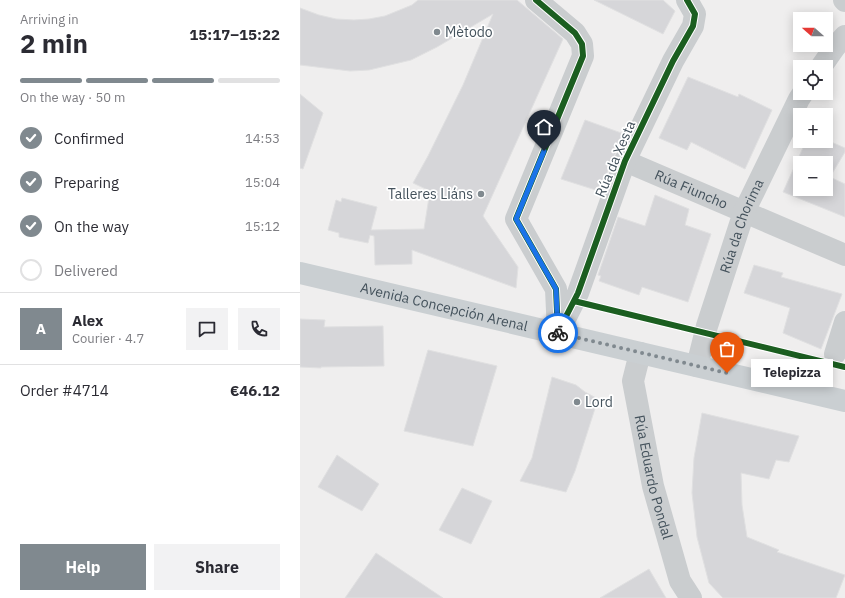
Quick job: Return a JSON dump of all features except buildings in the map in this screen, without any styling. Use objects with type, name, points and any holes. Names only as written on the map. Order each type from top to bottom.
[{"type":"main road","name":"Avenida Concepción Arenal","points":[[300,273],[845,400]]},
{"type":"street","points":[[536,0],[576,33],[582,44],[583,56],[516,219],[556,289],[558,333]]},
{"type":"street","name":"Rúa da Xesta","points":[[558,333],[578,293],[625,161],[672,61],[693,26],[695,14],[687,0]]},
{"type":"street","points":[[826,60],[845,36]]},
{"type":"street","name":"Rúa da Chorima","points":[[697,366],[707,326],[744,212],[799,100]]},
{"type":"street","name":"Rúa Fiuncho","points":[[625,161],[845,255]]},
{"type":"street","points":[[835,354],[845,322]]},
{"type":"street","name":"Rúa Eduardo Pondal","points":[[640,353],[633,381],[653,486],[680,582],[691,598]]},
{"type":"cycle path","points":[[536,0],[575,33],[582,44],[583,56],[516,219],[556,289],[558,333]]},
{"type":"cycle path","points":[[558,332],[578,293],[625,161],[673,61],[693,26],[695,14],[687,0]]},
{"type":"cycle path","points":[[574,301],[845,367]]},
{"type":"way so far","points":[[558,333],[727,373]]},
{"type":"place","name":"Mètodo","points":[[437,32]]},
{"type":"place","name":"Talleres Liáns","points":[[481,194]]},
{"type":"place","name":"Telepizza","points":[[727,373]]},
{"type":"place","name":"Lord","points":[[577,402]]},
{"type":"route","points":[[544,151],[516,219],[556,289],[558,333]]}]
